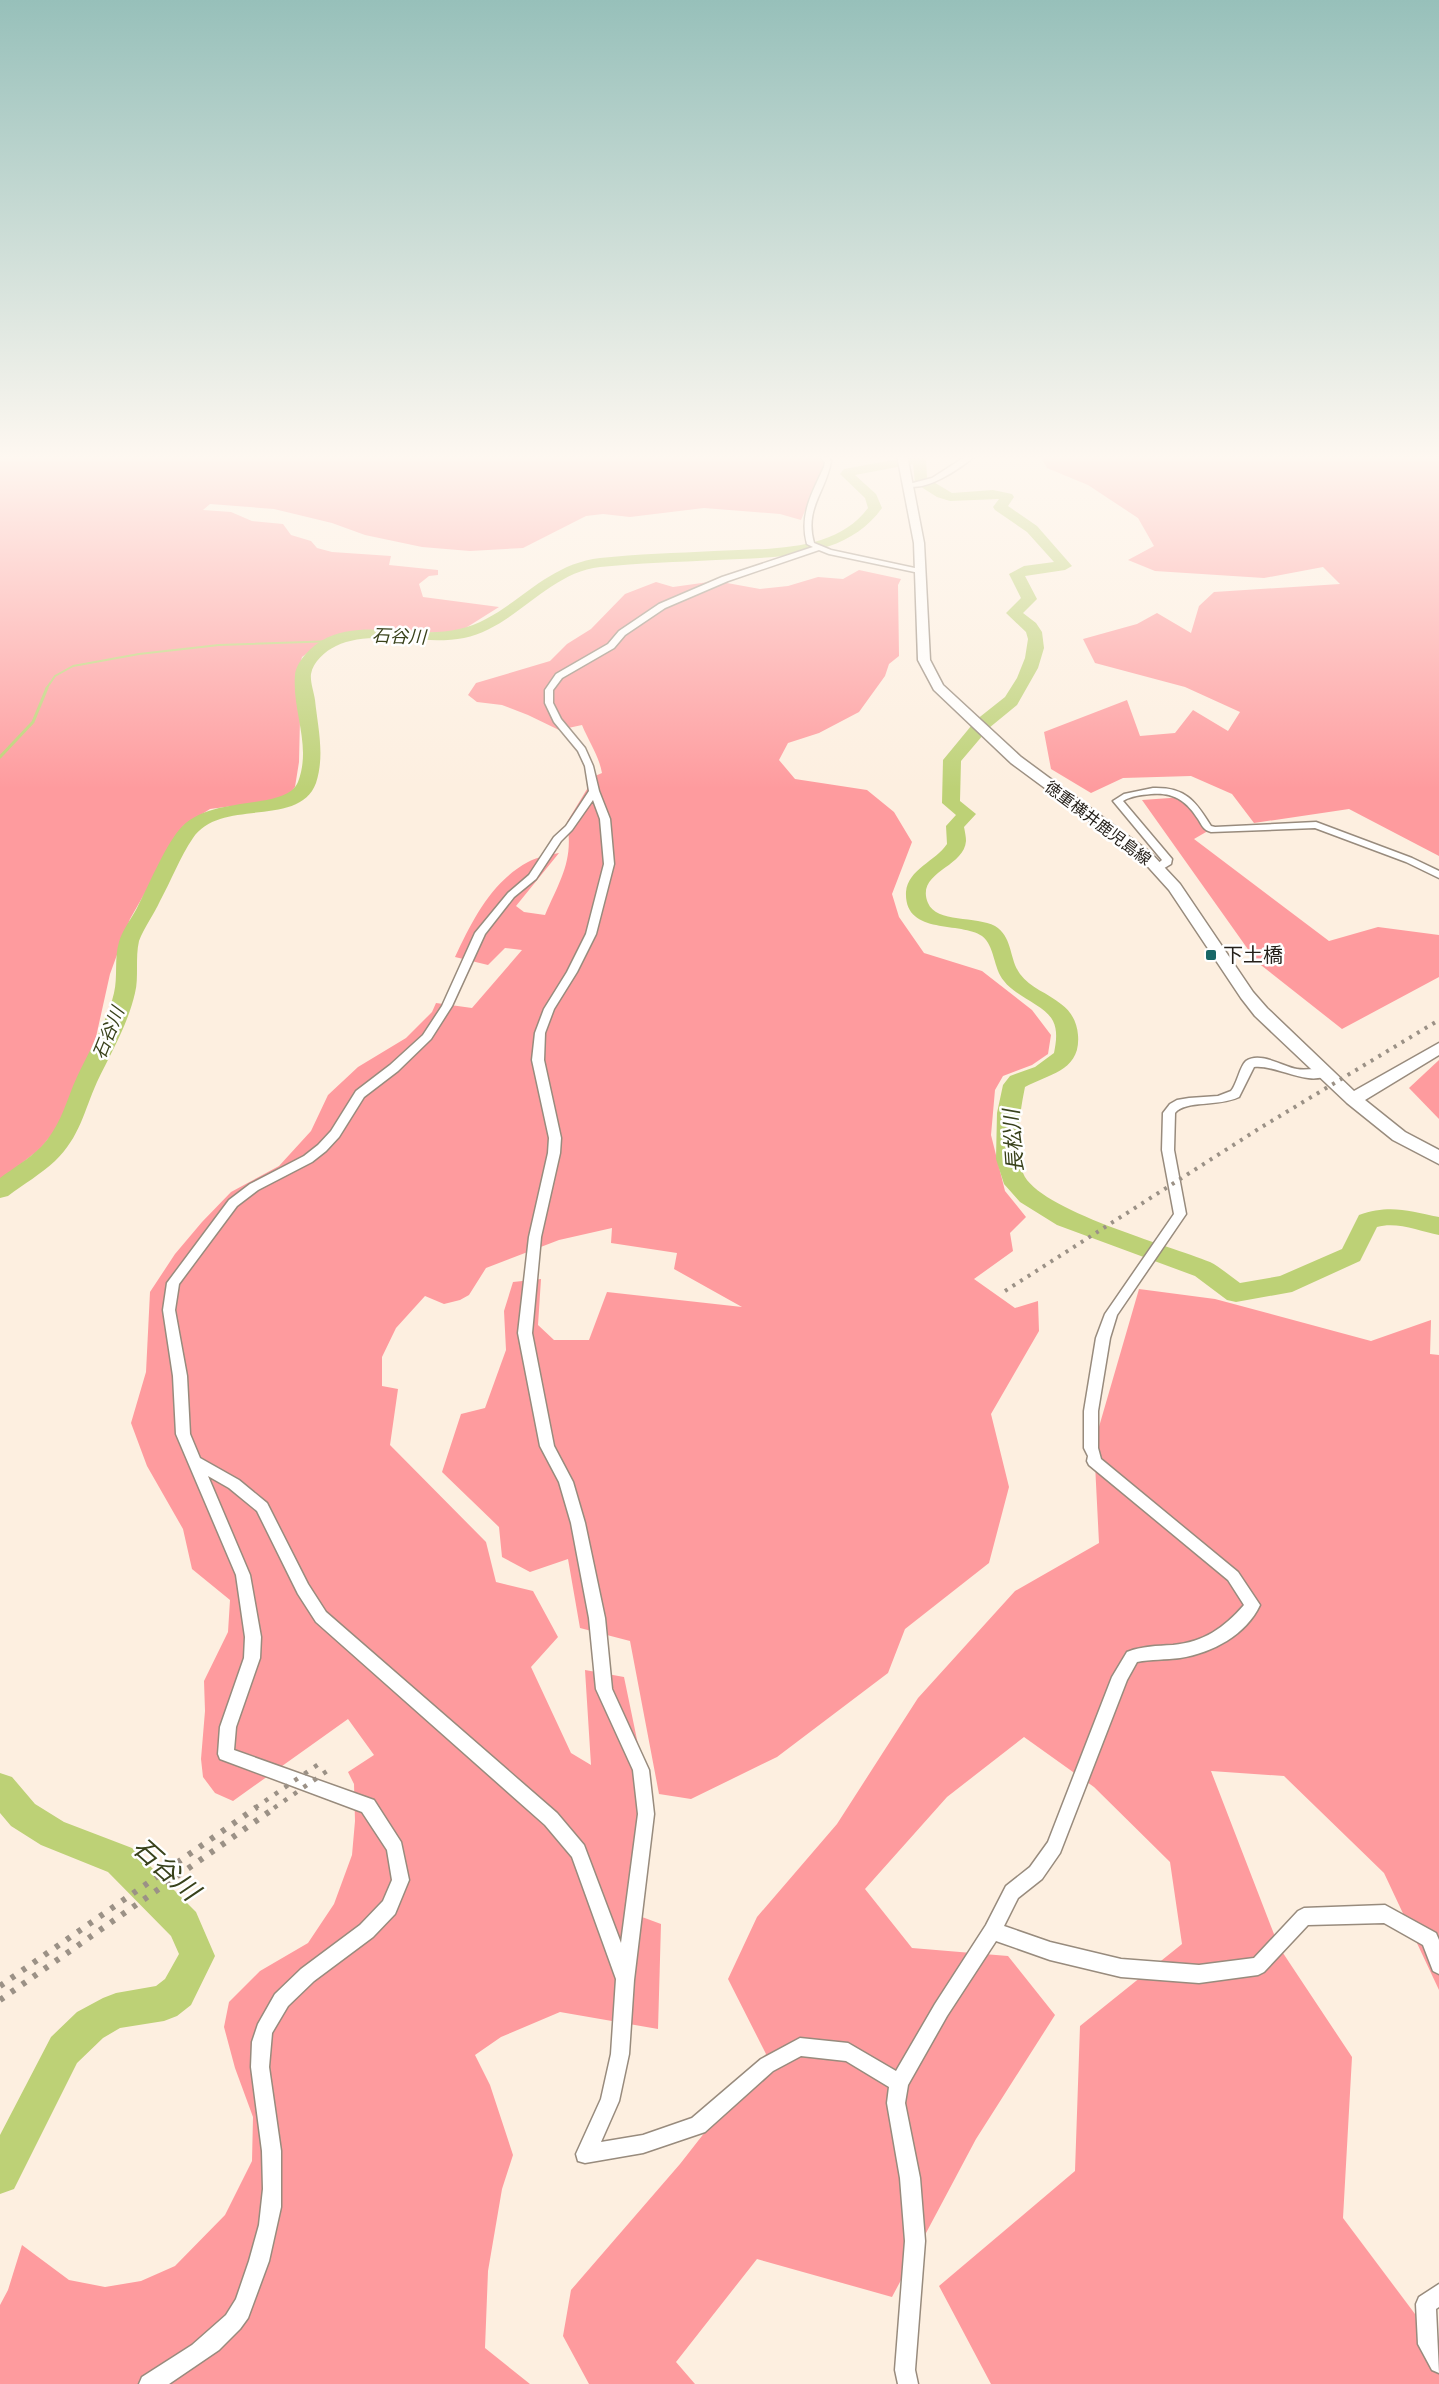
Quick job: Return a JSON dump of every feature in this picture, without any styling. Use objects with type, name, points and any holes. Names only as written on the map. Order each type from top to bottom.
[{"type":"main road","name":"徳重横井鹿児島線","points":[[921,566],[924,660],[938,687],[972,720],[1043,781],[1123,839],[1158,868],[1174,887],[1261,1012],[1353,1099],[1399,1136],[1439,1158]]},
{"type":"main road","points":[[1353,1099],[1439,1048]]},
{"type":"street","points":[[759,566],[662,606],[622,633],[611,646],[559,676],[549,690],[549,703],[557,720],[582,750],[589,766],[594,791],[605,819],[609,864],[591,934],[572,972],[549,1009],[540,1033],[538,1060],[555,1138],[554,1153],[535,1237],[525,1333],[548,1446],[566,1482],[578,1523],[597,1618],[604,1689],[640,1770],[646,1814],[625,1980],[620,2054],[610,2101],[585,2154],[643,2144],[698,2125],[767,2065],[800,2047],[848,2052],[899,2083]]},
{"type":"street","points":[[897,566],[921,572]]},
{"type":"street","points":[[1158,868],[1168,862],[1167,859],[1118,801],[1122,796],[1159,789],[1176,792],[1193,804],[1208,828],[1214,830],[1303,824],[1326,827],[1351,839],[1409,860],[1439,875]]},
{"type":"street","points":[[149,2384],[186,2363],[241,2310],[266,2246],[273,2205],[270,2133],[260,2063],[264,2032],[274,2006],[306,1976],[365,1934],[393,1903],[402,1881],[397,1852],[383,1824],[368,1806],[226,1754],[228,1727],[252,1658],[253,1637],[243,1575],[183,1434],[180,1376],[169,1310],[173,1283],[233,1203],[254,1187],[308,1159],[322,1148],[335,1134],[360,1094],[394,1068],[427,1037],[447,1005],[480,933],[512,895],[532,877],[557,838],[569,828],[594,791]]},
{"type":"street","points":[[908,2384],[905,2370],[915,2241],[910,2178],[896,2103],[899,2083],[941,2010],[992,1931],[1012,1892],[1036,1873],[1054,1847],[1120,1677],[1132,1657],[1147,1652],[1178,1651],[1206,1646],[1233,1630],[1253,1605],[1233,1576],[1094,1461],[1095,1456],[1091,1448],[1091,1411],[1102,1338],[1111,1314],[1158,1242],[1180,1214],[1168,1150],[1169,1113],[1171,1108],[1179,1102],[1220,1102],[1228,1099],[1238,1092],[1250,1064],[1261,1061],[1268,1061],[1297,1073],[1324,1073]]},
{"type":"street","points":[[197,1463],[234,1484],[262,1507],[303,1589],[321,1617],[551,1819],[578,1851],[625,1980]]},
{"type":"street","points":[[992,1931],[1050,1951],[1121,1968],[1199,1974],[1258,1966],[1304,1917],[1385,1914],[1430,1939],[1439,1965]]},
{"type":"street","points":[[1439,2294],[1426,2304],[1428,2344],[1439,2363]]},
{"type":"shaded area","points":[[0,566],[401,566],[438,570],[438,575],[429,576],[419,584],[423,597],[499,607],[464,629],[421,633],[360,631],[328,638],[302,657],[296,682],[300,719],[299,762],[295,787],[289,795],[271,801],[210,809],[183,826],[130,919],[110,974],[94,1046],[61,1123],[40,1149],[0,1180]]},
{"type":"shaded area","points":[[1143,566],[1439,566],[1439,856],[1349,809],[1254,823],[1232,794],[1191,776],[1123,778],[1091,793],[1051,769],[1044,732],[1127,700],[1140,736],[1175,733],[1193,710],[1228,731],[1240,712],[1185,687],[1095,663],[1083,639],[1137,624],[1157,613],[1191,633],[1199,606],[1214,592],[1340,584],[1323,567],[1264,578],[1155,571]]},
{"type":"shaded area","points":[[859,570],[901,579],[898,585],[899,656],[889,664],[885,676],[859,712],[819,733],[788,743],[779,760],[795,779],[867,790],[894,812],[912,842],[892,894],[899,917],[924,953],[982,971],[1032,1010],[1051,1035],[1048,1054],[1032,1065],[1003,1076],[995,1090],[991,1135],[1005,1191],[1026,1217],[1010,1233],[1013,1251],[974,1279],[1015,1308],[1038,1301],[1039,1331],[991,1414],[1009,1487],[989,1563],[905,1629],[888,1673],[777,1757],[691,1799],[659,1794],[630,1641],[580,1628],[568,1559],[530,1572],[502,1557],[499,1527],[442,1472],[461,1414],[485,1408],[506,1350],[504,1311],[513,1282],[541,1279],[538,1325],[554,1340],[589,1340],[607,1292],[742,1307],[674,1269],[677,1253],[611,1243],[612,1228],[559,1240],[486,1268],[469,1295],[460,1300],[444,1304],[425,1296],[396,1328],[382,1357],[382,1386],[398,1389],[390,1445],[486,1542],[496,1582],[533,1591],[558,1637],[531,1667],[571,1753],[591,1765],[585,1670],[624,1677],[652,1812],[642,1917],[661,1924],[658,2029],[560,2012],[501,2037],[475,2055],[490,2085],[513,2155],[502,2189],[488,2271],[485,2348],[530,2384],[0,2384],[0,2305],[8,2290],[22,2245],[69,2280],[105,2287],[141,2281],[175,2266],[225,2215],[252,2161],[253,2117],[235,2068],[224,2027],[229,2002],[260,1971],[308,1943],[334,1904],[352,1855],[355,1821],[354,1784],[348,1772],[374,1755],[348,1719],[233,1801],[215,1793],[203,1777],[201,1759],[205,1711],[204,1681],[228,1632],[230,1600],[192,1569],[183,1529],[147,1466],[131,1423],[146,1372],[150,1292],[175,1254],[202,1222],[231,1192],[279,1166],[311,1131],[328,1095],[358,1067],[406,1038],[432,1012],[436,1003],[472,1008],[522,950],[505,948],[488,965],[455,957],[468,930],[493,891],[503,880],[528,862],[559,853],[516,906],[524,912],[545,915],[567,859],[569,836],[567,822],[595,776],[602,773],[601,767],[582,725],[559,730],[502,705],[477,702],[468,695],[476,683],[550,661],[567,644],[591,629],[625,594],[656,582],[673,587],[716,581],[760,589],[788,586],[818,577],[843,579]]},
{"type":"shaded area","points":[[1184,797],[1213,828],[1194,839],[1329,941],[1378,927],[1439,935],[1439,977],[1342,1029],[1257,962],[1142,800]]},
{"type":"shaded area","points":[[1439,1060],[1439,1119],[1409,1088]]},
{"type":"shaded area","points":[[1139,1289],[1215,1299],[1371,1341],[1431,1320],[1430,1354],[1439,1355],[1439,1990],[1384,1873],[1284,1776],[1211,1771],[1279,1947],[1352,2057],[1343,2218],[1439,2346],[1439,2384],[991,2384],[939,2286],[1075,2171],[1080,2026],[1182,1944],[1170,1862],[1094,1787],[1024,1737],[947,1797],[865,1889],[912,1948],[1008,1956],[1055,2015],[976,2139],[892,2297],[757,2259],[676,2362],[695,2384],[589,2384],[563,2336],[571,2290],[680,2164],[766,2054],[728,1979],[757,1917],[837,1824],[918,1698],[1015,1591],[1099,1543],[1094,1444]]},
{"type":"waterway","name":"長松川","points":[[0,1190],[48,1154],[72,1122],[84,1087],[112,1028],[125,992],[129,942],[186,833],[203,818],[223,811],[277,804],[296,798],[306,785],[313,754],[303,673],[315,653],[329,643],[346,637],[366,635],[448,636],[465,633],[482,627],[546,583],[578,566]]},
{"type":"waterway","name":"長松川","points":[[1062,566],[1029,569],[1017,574],[1029,599],[1014,613],[1028,624],[1036,639],[1030,668],[1011,701],[983,724],[952,760],[951,803],[967,814],[955,826],[956,844],[945,858],[922,878],[917,886],[916,895],[919,906],[932,918],[979,927],[993,935],[1000,945],[1011,977],[1020,987],[1052,1007],[1060,1014],[1065,1024],[1067,1037],[1065,1056],[1043,1072],[1018,1081],[1014,1085],[1008,1113],[1008,1159],[1012,1178],[1029,1196],[1066,1219],[1204,1270],[1236,1293],[1283,1285],[1351,1255],[1368,1221],[1379,1217],[1393,1216],[1439,1226]]},
{"type":"waterway","points":[[46,689],[55,676],[73,666],[139,654],[219,645],[336,641]]},
{"type":"waterway","points":[[0,757],[33,722],[47,688]]},
{"type":"waterway","name":"石谷川","points":[[0,1788],[23,1815],[53,1834],[120,1860],[184,1924],[197,1956],[178,1992],[164,2003],[116,2011],[90,2025],[64,2050],[0,2175]]},
{"type":"railway","points":[[1005,1291],[1260,1128],[1439,1020]]},
{"type":"railway","points":[[255,1808],[323,1761]]},
{"type":"railway","points":[[274,1808],[330,1769]]},
{"type":"railway","points":[[0,1986],[257,1807]]},
{"type":"railway","points":[[0,2000],[276,1807]]},
{"type":"place","name":"下土橋","points":[[1211,955]]}]
